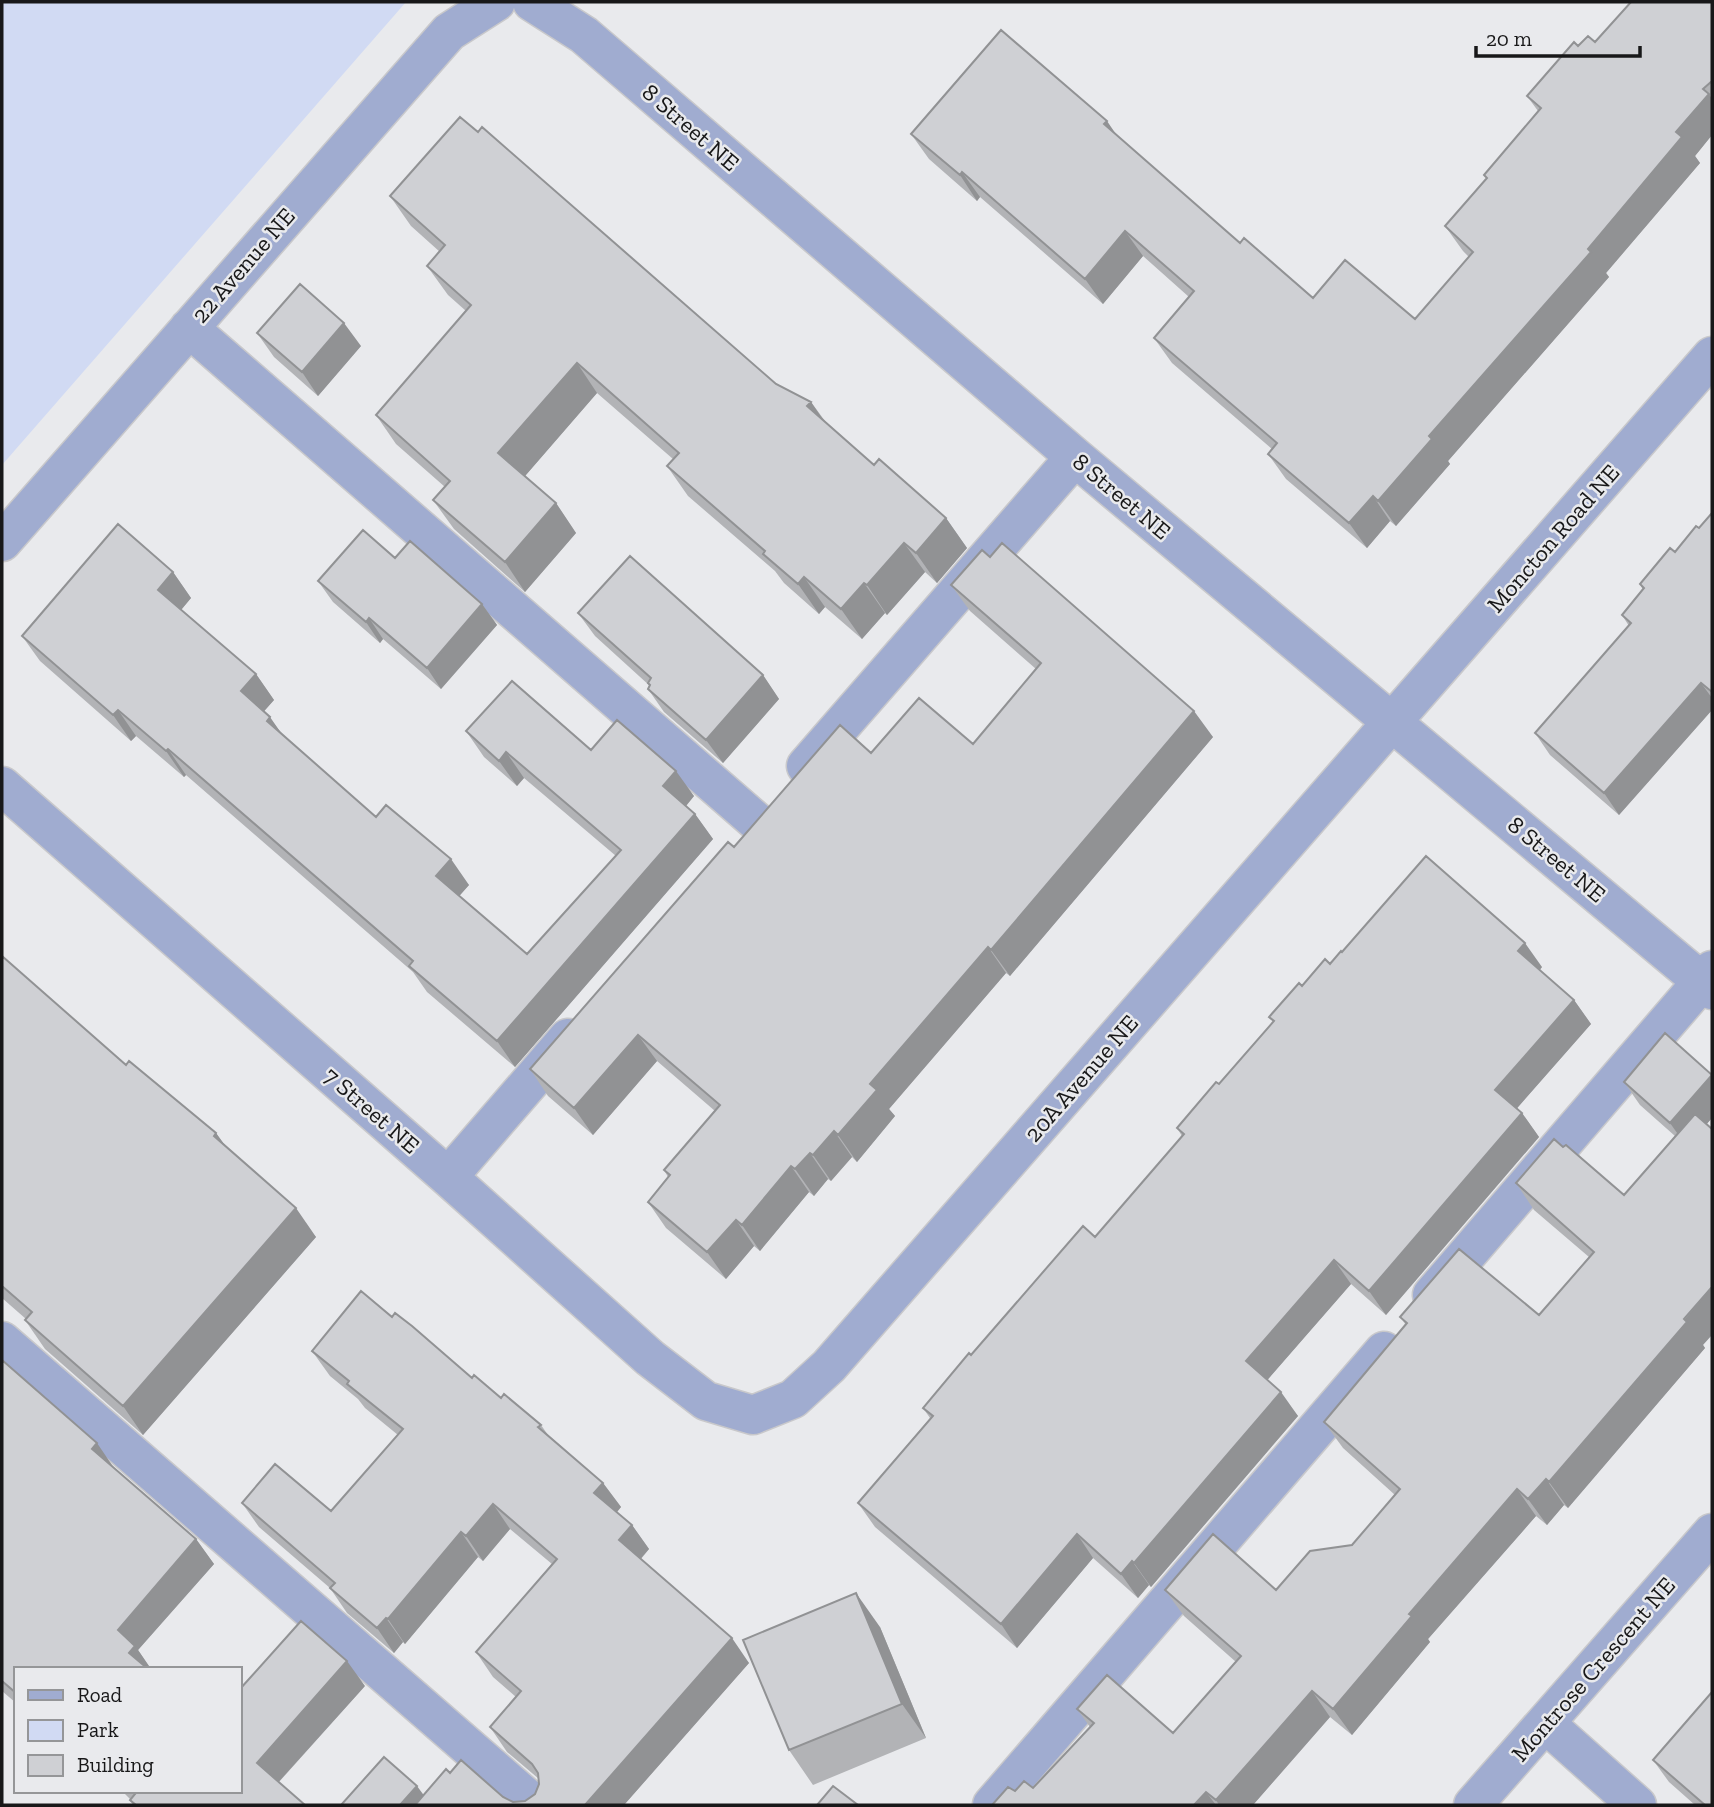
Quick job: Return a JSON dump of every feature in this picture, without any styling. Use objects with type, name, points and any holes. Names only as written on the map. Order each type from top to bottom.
[{"type":"street","name":"22 Avenue NE","points":[[2,542],[449,32],[496,2]]},
{"type":"street","name":"8 Street NE","points":[[532,2],[584,35],[1075,457],[1709,981]]},
{"type":"street","points":[[188,327],[757,822]]},
{"type":"street","name":"Moncton Road NE","points":[[1393,721],[1712,356]]},
{"type":"street","points":[[730,853],[1075,457]]},
{"type":"street","name":"20A Avenue NE","points":[[753,1415],[793,1399],[829,1366],[1393,721]]},
{"type":"street","name":"7 Street NE","points":[[2,786],[650,1358],[706,1401],[753,1415]]},
{"type":"street","points":[[992,1805],[1709,981]]},
{"type":"street","points":[[448,1177],[594,1009]]},
{"type":"street","points":[[2,1341],[535,1805]]},
{"type":"street","name":"Montrose Crescent NE","points":[[1473,1805],[1712,1533]]},
{"type":"street","points":[[1546,1724],[1637,1805]]},
{"type":"green space","points":[[2,2],[406,2],[2,465]]},
{"type":"building","points":[[1631,2],[1712,2],[1712,81],[1703,89],[1709,94],[1676,132],[1682,137],[1588,249],[1591,252],[1429,436],[1432,439],[1378,501],[1373,496],[1349,523],[1268,454],[1277,443],[1154,338],[1194,291],[1125,231],[1085,279],[962,172],[960,175],[911,134],[1001,30],[1107,121],[1104,124],[1240,243],[1244,238],[1313,298],[1345,260],[1415,319],[1473,252],[1445,226],[1487,178],[1484,175],[1541,108],[1527,96],[1574,42],[1578,46],[1588,36],[1595,42]]},
{"type":"building","points":[[460,117],[478,132],[482,127],[776,384],[811,402],[807,406],[874,465],[879,459],[946,518],[916,553],[904,543],[867,585],[864,583],[841,609],[804,577],[798,584],[763,554],[765,551],[667,466],[679,453],[577,363],[498,453],[556,503],[505,562],[433,500],[450,481],[376,415],[471,305],[427,266],[445,245],[390,196]]},
{"type":"building","points":[[300,284],[344,323],[302,372],[257,333]]},
{"type":"building","points":[[1712,513],[1712,692],[1701,683],[1604,793],[1535,733],[1631,623],[1622,615],[1644,588],[1640,584],[1670,548],[1675,552],[1696,526],[1699,528]]},
{"type":"building","points":[[118,524],[173,572],[158,590],[256,674],[241,691],[270,717],[267,721],[376,817],[386,805],[451,859],[436,876],[527,954],[621,850],[506,752],[499,761],[466,731],[512,681],[591,750],[617,720],[676,771],[663,786],[695,814],[497,1041],[409,966],[413,961],[168,749],[166,751],[118,710],[113,715],[22,636]]},
{"type":"building","points":[[363,530],[395,558],[410,541],[482,604],[427,668],[369,618],[366,622],[318,581]]},
{"type":"building","points":[[1002,543],[1194,711],[991,950],[988,947],[870,1084],[877,1090],[838,1135],[834,1131],[813,1155],[810,1153],[795,1169],[791,1166],[742,1225],[736,1220],[707,1252],[648,1202],[670,1175],[664,1170],[720,1105],[638,1035],[574,1108],[530,1069],[728,842],[734,847],[840,725],[871,753],[919,698],[973,744],[1041,663],[951,585],[982,550],[990,557]]},
{"type":"building","points":[[630,556],[763,675],[706,740],[648,689],[651,678],[578,613]]},
{"type":"building","points":[[1426,856],[1525,943],[1518,951],[1574,1000],[1495,1090],[1522,1113],[1369,1291],[1334,1260],[1246,1361],[1281,1392],[1134,1563],[1132,1561],[1121,1574],[1077,1534],[1001,1624],[858,1503],[933,1416],[923,1408],[969,1353],[971,1355],[1083,1226],[1095,1237],[1184,1134],[1177,1128],[1274,1021],[1269,1017],[1299,983],[1302,986],[1325,959],[1330,964],[1342,952]]},
{"type":"building","points":[[2,956],[126,1065],[129,1061],[216,1133],[214,1136],[296,1208],[123,1406],[25,1320],[32,1312],[2,1286]]},
{"type":"building","points":[[1665,1033],[1712,1075],[1670,1123],[1624,1082]]},
{"type":"building","points":[[1695,1114],[1712,1129],[1712,1287],[1684,1319],[1687,1322],[1549,1482],[1546,1479],[1528,1499],[1517,1489],[1409,1614],[1412,1616],[1333,1709],[1312,1691],[1216,1800],[1206,1792],[1194,1805],[992,1805],[1008,1787],[1015,1791],[1024,1781],[1033,1788],[1094,1723],[1077,1709],[1107,1675],[1173,1733],[1241,1656],[1165,1590],[1213,1534],[1276,1590],[1310,1551],[1352,1545],[1400,1489],[1324,1422],[1407,1323],[1400,1317],[1459,1249],[1539,1315],[1594,1252],[1516,1183],[1554,1139],[1563,1147],[1566,1145],[1624,1195]]},
{"type":"building","points":[[361,1291],[392,1317],[395,1313],[412,1326],[472,1378],[474,1375],[501,1398],[504,1394],[541,1425],[538,1427],[603,1483],[594,1493],[632,1525],[619,1540],[732,1638],[585,1805],[415,1805],[446,1769],[450,1773],[461,1760],[503,1797],[513,1802],[525,1801],[535,1794],[539,1784],[538,1773],[532,1764],[490,1727],[521,1691],[476,1652],[557,1559],[493,1504],[466,1536],[461,1532],[388,1619],[377,1628],[330,1588],[335,1583],[242,1503],[275,1464],[331,1511],[403,1429],[347,1384],[349,1381],[312,1351]]},
{"type":"building","points":[[2,1360],[97,1443],[92,1449],[196,1539],[118,1630],[135,1646],[129,1653],[146,1667],[14,1667],[14,1691],[2,1681]]},
{"type":"building","points":[[856,1593],[902,1704],[789,1750],[743,1640]]},
{"type":"building","points":[[301,1621],[347,1661],[257,1763],[305,1805],[136,1805],[130,1800],[134,1793],[242,1793],[242,1687]]},
{"type":"building","points":[[1712,1692],[1712,1805],[1705,1805],[1653,1760]]},
{"type":"building","points":[[384,1757],[417,1786],[400,1805],[341,1805]]},
{"type":"building","points":[[833,1786],[858,1805],[817,1805]]}]
